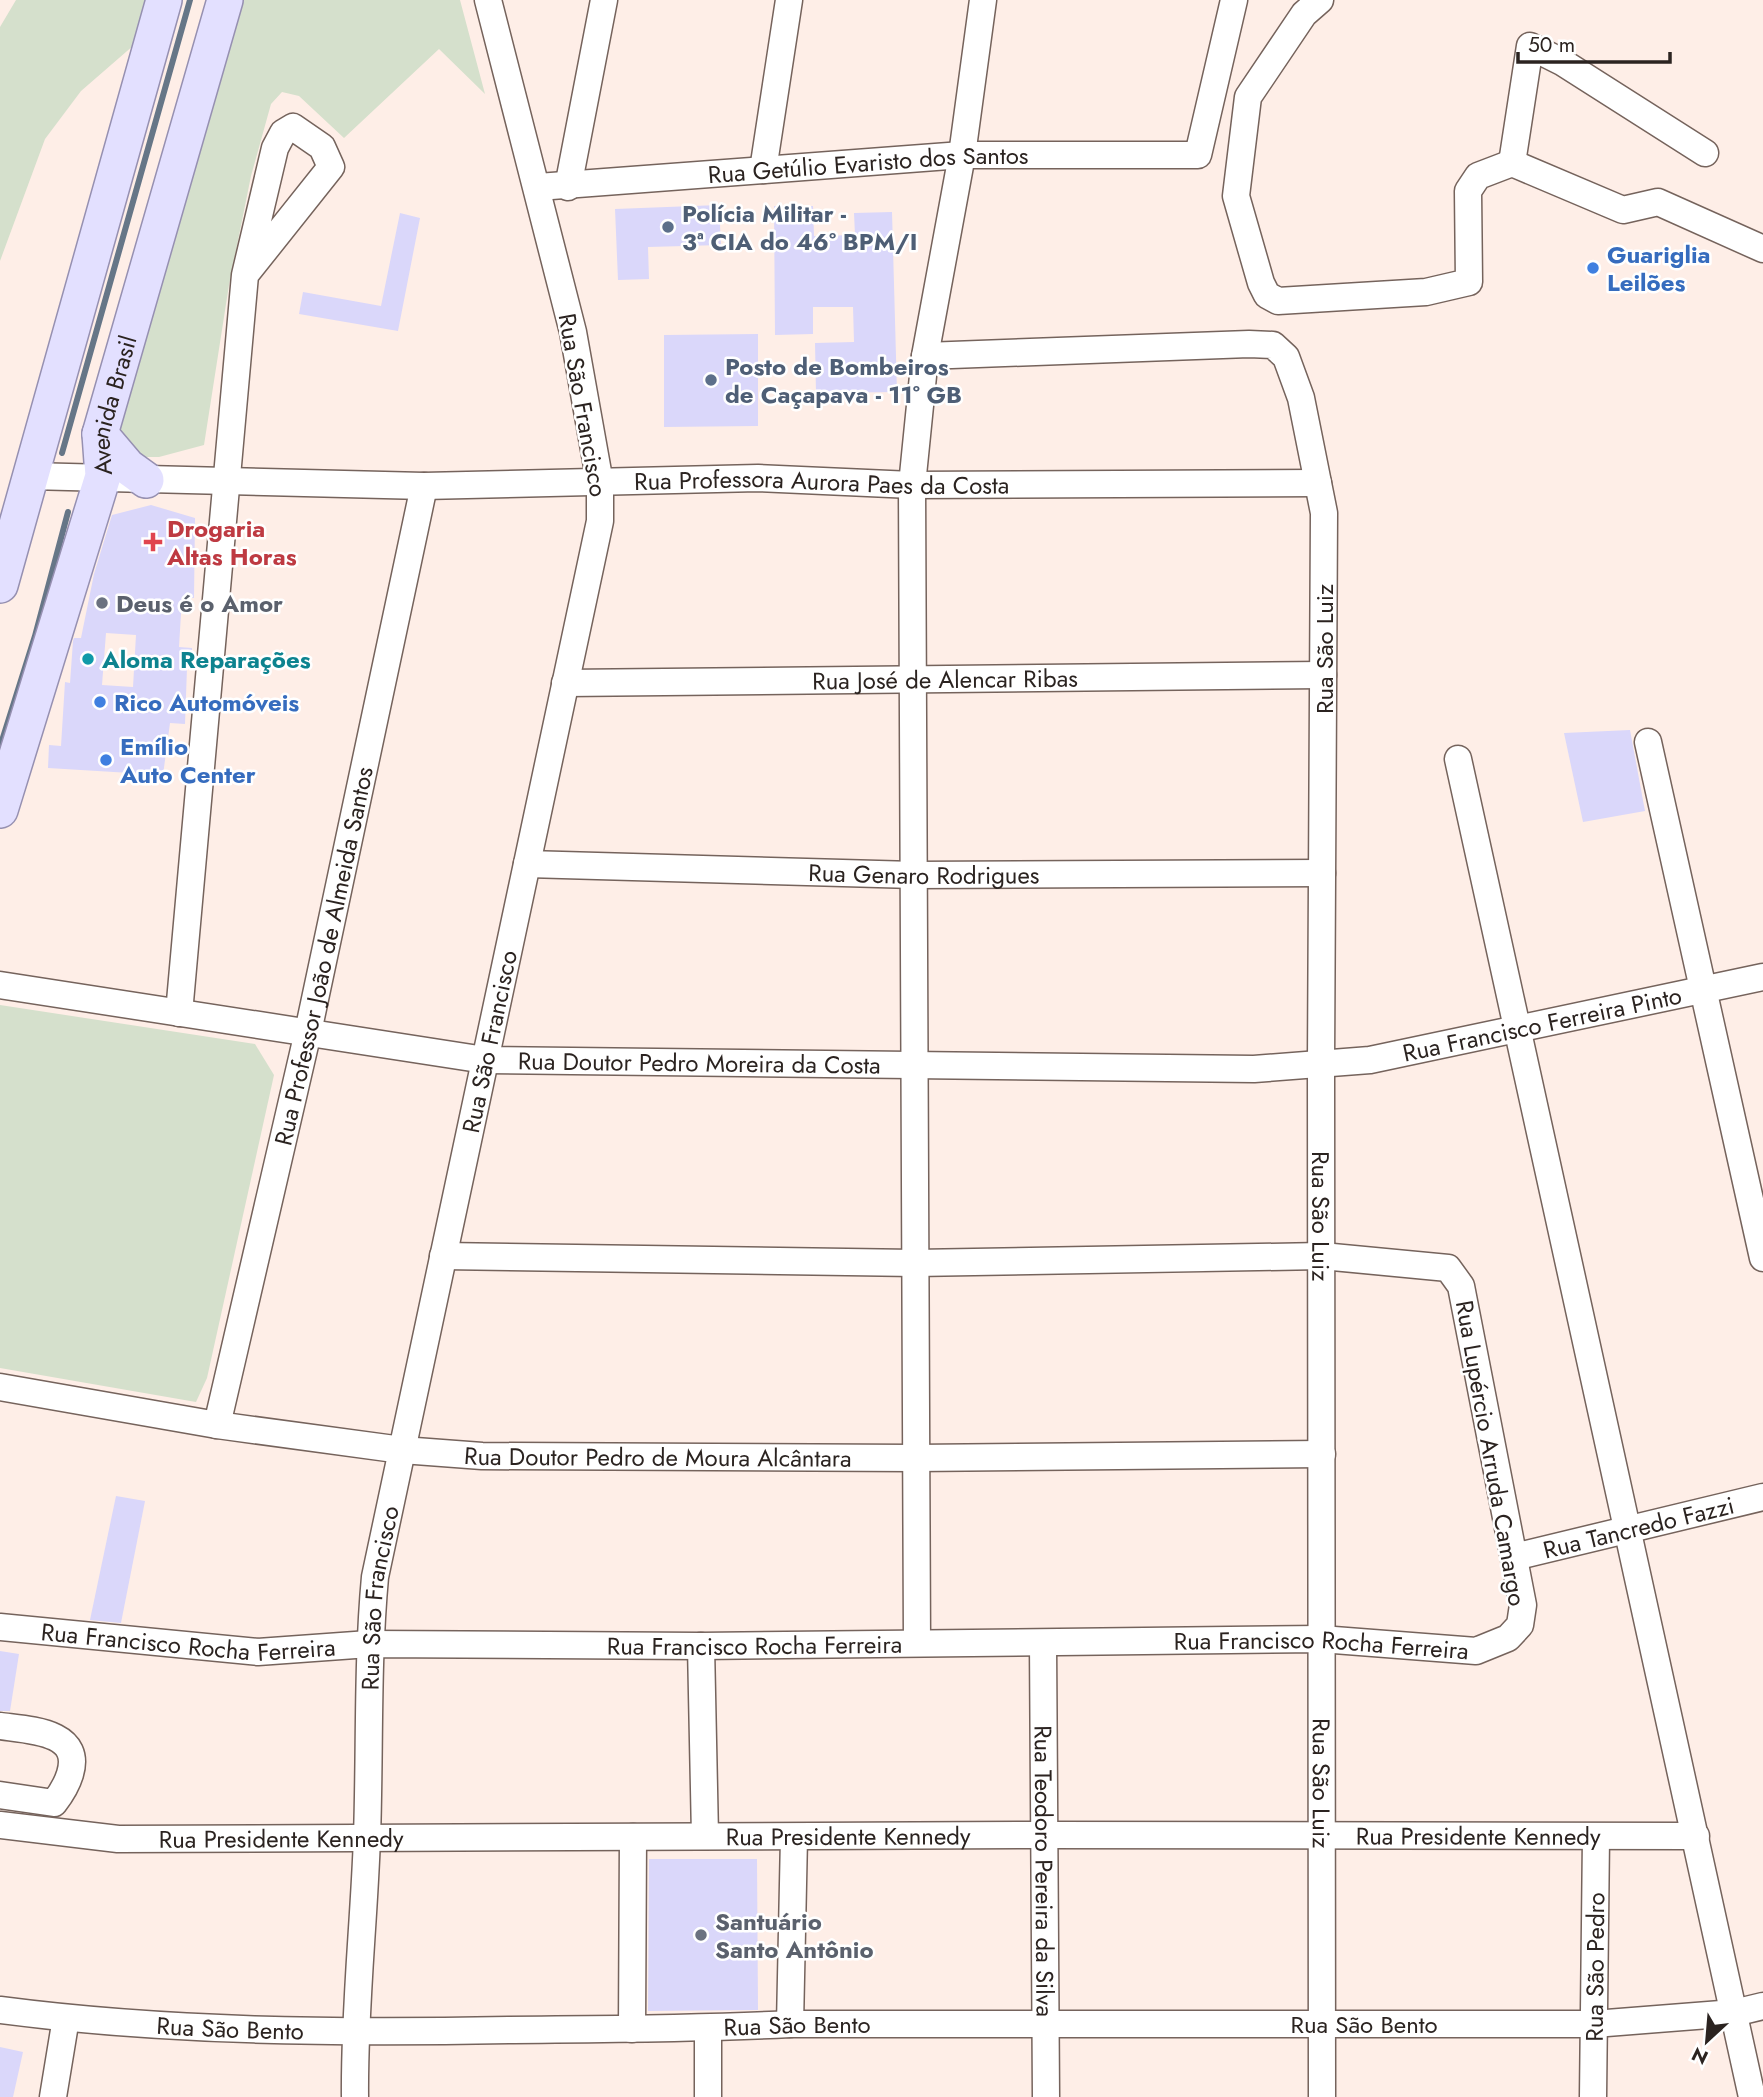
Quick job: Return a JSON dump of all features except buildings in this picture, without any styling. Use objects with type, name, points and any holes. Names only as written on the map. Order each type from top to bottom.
[{"type":"main road","points":[[0,585],[164,0]]},
{"type":"main road","name":"Avenida Brasil","points":[[0,810],[103,476],[100,433],[225,0]]},
{"type":"main road","points":[[100,433],[128,467],[146,480]]},
{"type":"street","name":"Rua São Francisco","points":[[355,2097],[354,2032],[367,1838],[369,1644],[375,1577],[600,521],[600,483],[573,332],[488,0]]},
{"type":"street","points":[[568,187],[604,0]]},
{"type":"street","points":[[763,170],[789,0]]},
{"type":"street","points":[[917,1643],[912,485],[925,356],[962,155],[983,0]]},
{"type":"street","name":"Rua Getúlio Evaristo dos Santos","points":[[538,187],[568,187],[962,155],[1199,155],[1234,0]]},
{"type":"street","points":[[1321,0],[1304,14],[1248,97],[1236,196],[1267,295],[1278,301],[1426,292],[1469,282],[1468,191],[1478,176],[1512,163],[1623,209],[1658,202],[1763,249]]},
{"type":"street","points":[[1512,163],[1530,46],[1562,62],[1705,153]]},
{"type":"street","points":[[179,1013],[245,275],[275,148],[283,133],[293,127],[322,147],[331,167],[245,275]]},
{"type":"street","name":"Rua São Luiz","points":[[925,356],[1273,345],[1286,357],[1301,398],[1324,513],[1321,1063],[1322,2097]]},
{"type":"street","name":"Rua Professora Aurora Paes da Costa","points":[[29,476],[424,486],[758,478],[912,485],[1318,483]]},
{"type":"street","name":"Rua Professor João de Almeida Santos","points":[[217,1424],[308,1032],[424,486]]},
{"type":"street","name":"Rua José de Alencar Ribas","points":[[565,684],[1323,675]]},
{"type":"street","points":[[1648,742],[1763,1258]]},
{"type":"street","points":[[1458,759],[1752,2097]]},
{"type":"street","name":"Rua Genaro Rodrigues","points":[[527,864],[914,875],[1322,873]]},
{"type":"street","name":"Rua Francisco Ferreira Pinto","points":[[1321,1063],[1370,1060],[1763,977]]},
{"type":"street","name":"Rua Doutor Pedro Moreira da Costa","points":[[0,985],[485,1060],[1254,1069],[1321,1063]]},
{"type":"street","points":[[443,1256],[915,1263],[1322,1256]]},
{"type":"street","name":"Rua Lupércio Arruda Camargo","points":[[1322,1256],[1448,1268],[1461,1286],[1523,1605],[1520,1625],[1508,1638]]},
{"type":"street","name":"Rua Doutor Pedro de Moura Alcântara","points":[[0,1387],[217,1424],[402,1450],[482,1456],[915,1458],[1322,1454]]},
{"type":"street","name":"Rua Tancredo Fazzi","points":[[1514,1557],[1763,1497]]},
{"type":"street","name":"Rua Francisco Rocha Ferreira","points":[[0,1628],[258,1652],[369,1644],[701,1646],[1321,1639],[1476,1651],[1508,1638]]},
{"type":"street","name":"Rua Teodoro Pereira da Silva","points":[[1043,1643],[1045,2097]]},
{"type":"street","points":[[701,1646],[705,1836]]},
{"type":"street","points":[[0,1796],[54,1803],[68,1781],[74,1762],[70,1748],[60,1739],[41,1732],[1,1734]]},
{"type":"street","name":"Rua Presidente Kennedy","points":[[0,1825],[118,1839],[1044,1835],[1696,1836]]},
{"type":"street","points":[[632,2029],[633,1837]]},
{"type":"street","points":[[790,2024],[794,1837]]},
{"type":"street","name":"Rua São Pedro","points":[[1593,2097],[1596,1837]]},
{"type":"street","name":"Rua São Bento","points":[[0,2010],[66,2018],[354,2032],[708,2028],[790,2024],[1594,2024],[1734,2013],[1763,2006]]},
{"type":"street","points":[[53,2097],[66,2018]]},
{"type":"street","points":[[708,2028],[708,2097]]},
{"type":"green space","points":[[16,0],[149,0],[134,45],[81,91],[45,139],[0,261],[0,27]]},
{"type":"green space","points":[[238,0],[460,0],[485,94],[439,49],[344,138],[299,96],[282,92],[271,104],[251,176],[229,285],[204,445],[159,457],[141,457],[120,433],[124,408]]},
{"type":"green space","points":[[0,1005],[255,1044],[274,1075],[207,1378],[196,1402],[0,1368]]},
{"type":"waterway","points":[[62,453],[190,0]]},
{"type":"waterway","points":[[0,747],[35,636],[68,512]]},
{"type":"place","name":"Polícia Militar - 3ª CIA do 46º BPM/I","points":[[668,227]]},
{"type":"place","name":"Guariglia Leilões","points":[[1593,268]]},
{"type":"place","name":"Posto de Bombeiros de Caçapava - 11º GB","points":[[711,380]]},
{"type":"place","name":"Drogaria Altas Horas","points":[[153,542]]},
{"type":"place","name":"Deus é o Amor","points":[[102,603]]},
{"type":"place","name":"Aloma Reparações","points":[[88,659]]},
{"type":"place","name":"Rico Automóveis","points":[[100,702]]},
{"type":"place","name":"Emílio Auto Center","points":[[106,760]]},
{"type":"place","name":"Santuário Santo Antônio","points":[[701,1935]]}]
